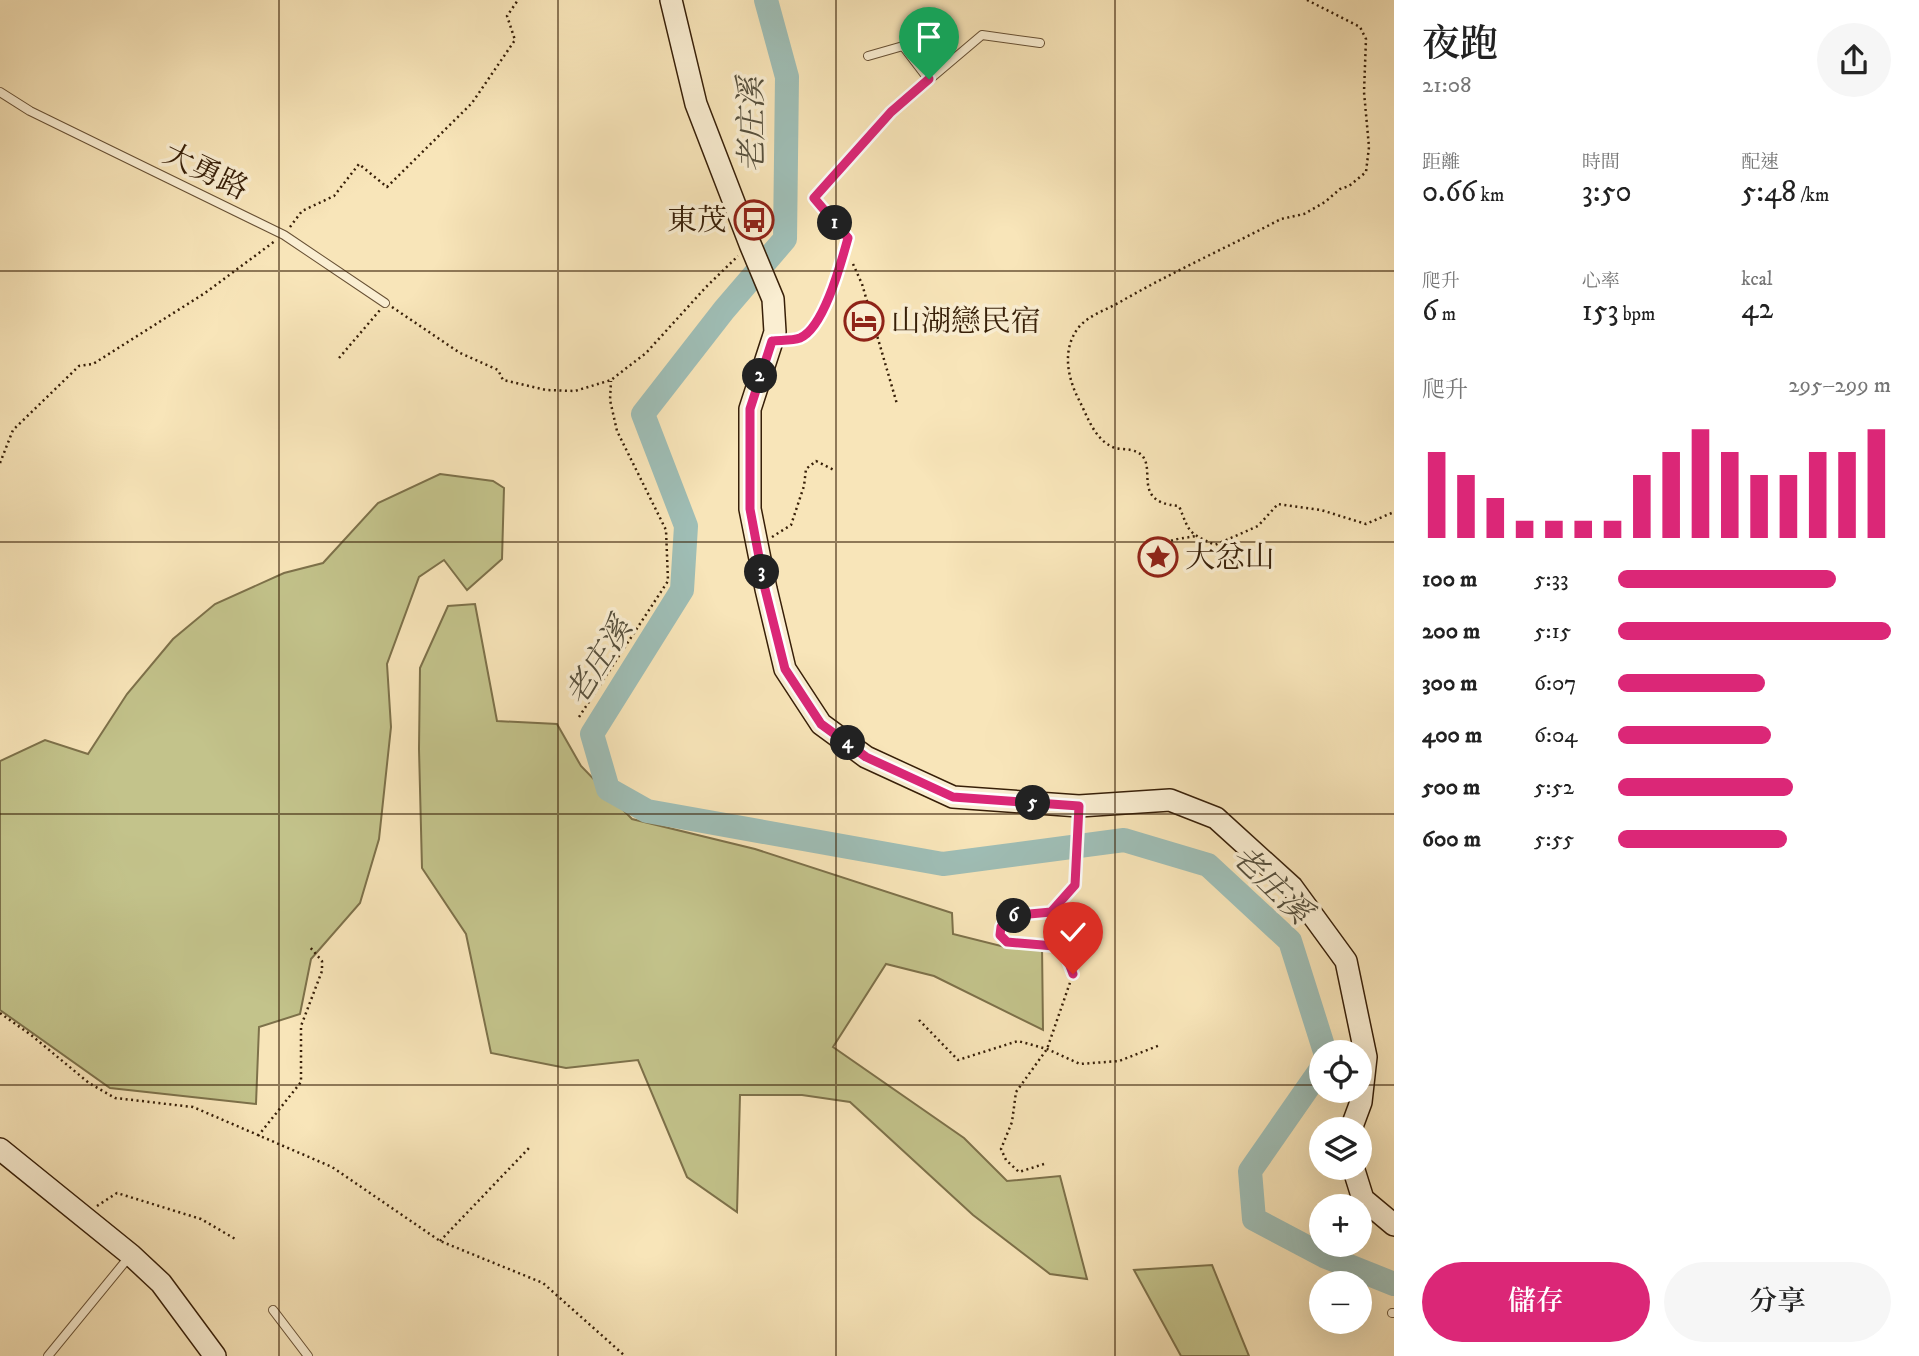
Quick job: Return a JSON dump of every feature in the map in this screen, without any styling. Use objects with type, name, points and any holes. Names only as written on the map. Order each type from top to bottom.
[{"type":"street","points":[[671,0],[696,104],[773,299],[775,332],[750,409],[750,509],[765,589],[785,669],[821,724],[866,757],[953,797],[1079,806],[1170,800],[1216,818],[1292,887],[1346,961],[1366,1057],[1360,1102],[1355,1117]]},
{"type":"street","points":[[0,1149],[131,1255],[160,1283],[215,1356]]},
{"type":"street","points":[[1357,1180],[1363,1199],[1394,1225]]},
{"type":"lane","points":[[772,341],[801,337],[819,320],[848,238],[814,198],[891,112],[982,35],[1040,43]]},
{"type":"lane","points":[[868,55],[903,46],[929,79]]},
{"type":"lane","name":"大勇路","points":[[0,92],[30,111],[284,234],[386,303]]},
{"type":"lane","points":[[48,1356],[131,1255]]},
{"type":"lane","points":[[273,1310],[308,1356]]},
{"type":"path","points":[[1307,0],[1360,27],[1366,39],[1364,92],[1369,147],[1366,172],[1304,214],[1281,219],[1091,317],[1079,328],[1068,350],[1067,362],[1073,387],[1094,432],[1102,442],[1117,449],[1133,450],[1143,455],[1147,462],[1150,493],[1158,501],[1179,506],[1186,527],[1196,536],[1214,545],[1258,526],[1278,503],[1321,510],[1366,524],[1394,513]]},
{"type":"path","points":[[339,358],[386,303],[460,353],[498,370],[503,380],[546,390],[575,391],[611,380],[646,352],[750,244]]},
{"type":"path","points":[[845,249],[862,284],[897,404]]},
{"type":"path","points":[[579,717],[668,582],[666,530],[617,432],[610,400],[611,380]]},
{"type":"path","points":[[758,547],[790,525],[804,486],[806,469],[816,461],[834,470]]},
{"type":"path","points":[[1153,561],[1158,548],[1171,541],[1196,536]]},
{"type":"path","points":[[1044,1164],[1019,1172],[1006,1160],[1001,1149],[1012,1122],[1016,1092],[1047,1049],[1073,974],[1064,950],[1054,946],[1007,942],[1000,935],[1007,916],[1051,912],[1075,885],[1079,806]]},
{"type":"path","points":[[258,1136],[301,1082],[301,1026],[322,971],[322,961],[309,946]]},
{"type":"path","points":[[0,1013],[89,1083],[115,1098],[192,1107],[332,1167],[440,1241],[543,1283],[625,1356]]},
{"type":"path","points":[[919,1020],[958,1059],[1018,1041],[1047,1049],[1080,1064],[1119,1061],[1160,1045]]},
{"type":"path","points":[[440,1241],[529,1148]]},
{"type":"path","points":[[82,1215],[117,1193],[201,1219],[237,1240]]},
{"type":"green space","points":[[440,474],[493,481],[504,488],[502,559],[467,590],[444,560],[419,577],[387,664],[391,727],[379,839],[360,903],[311,959],[300,1014],[259,1027],[256,1104],[110,1088],[0,1010],[0,761],[45,740],[88,754],[127,694],[173,639],[215,604],[284,573],[323,563],[378,503]]},
{"type":"green space","points":[[475,604],[497,721],[557,724],[581,766],[632,819],[755,849],[952,913],[953,934],[1005,947],[1042,945],[1043,1030],[934,976],[886,964],[833,1047],[964,1138],[1007,1181],[1060,1176],[1087,1279],[1050,1274],[973,1215],[850,1102],[802,1095],[740,1095],[737,1212],[687,1177],[638,1060],[566,1068],[491,1053],[466,934],[422,868],[420,668],[448,606]]},
{"type":"green space","points":[[1212,1265],[1249,1356],[1181,1356],[1134,1270]]},
{"type":"waterway","name":"老庄溪","points":[[766,0],[787,77],[785,239],[724,310],[643,414],[686,526],[682,590],[592,734],[608,789],[647,811],[943,864],[1124,840],[1208,865],[1290,941],[1321,1040]]},
{"type":"waterway","name":"老庄溪","points":[[1309,1086],[1250,1171],[1254,1219],[1324,1256],[1394,1284]]},
{"type":"place","name":"東茂","points":[[754,220]]},
{"type":"place","name":"山湖戀民宿","points":[[864,321]]},
{"type":"place","name":"大忿山","points":[[1158,557]]},
{"type":"route","points":[[929,79],[891,112],[814,198],[848,238],[819,320],[801,337],[772,341],[750,409],[750,509],[765,589],[785,669],[821,724],[866,757],[953,797],[1079,806],[1075,885],[1051,912],[1007,916],[1000,935],[1007,942],[1054,946],[1064,950],[1073,974]]}]
